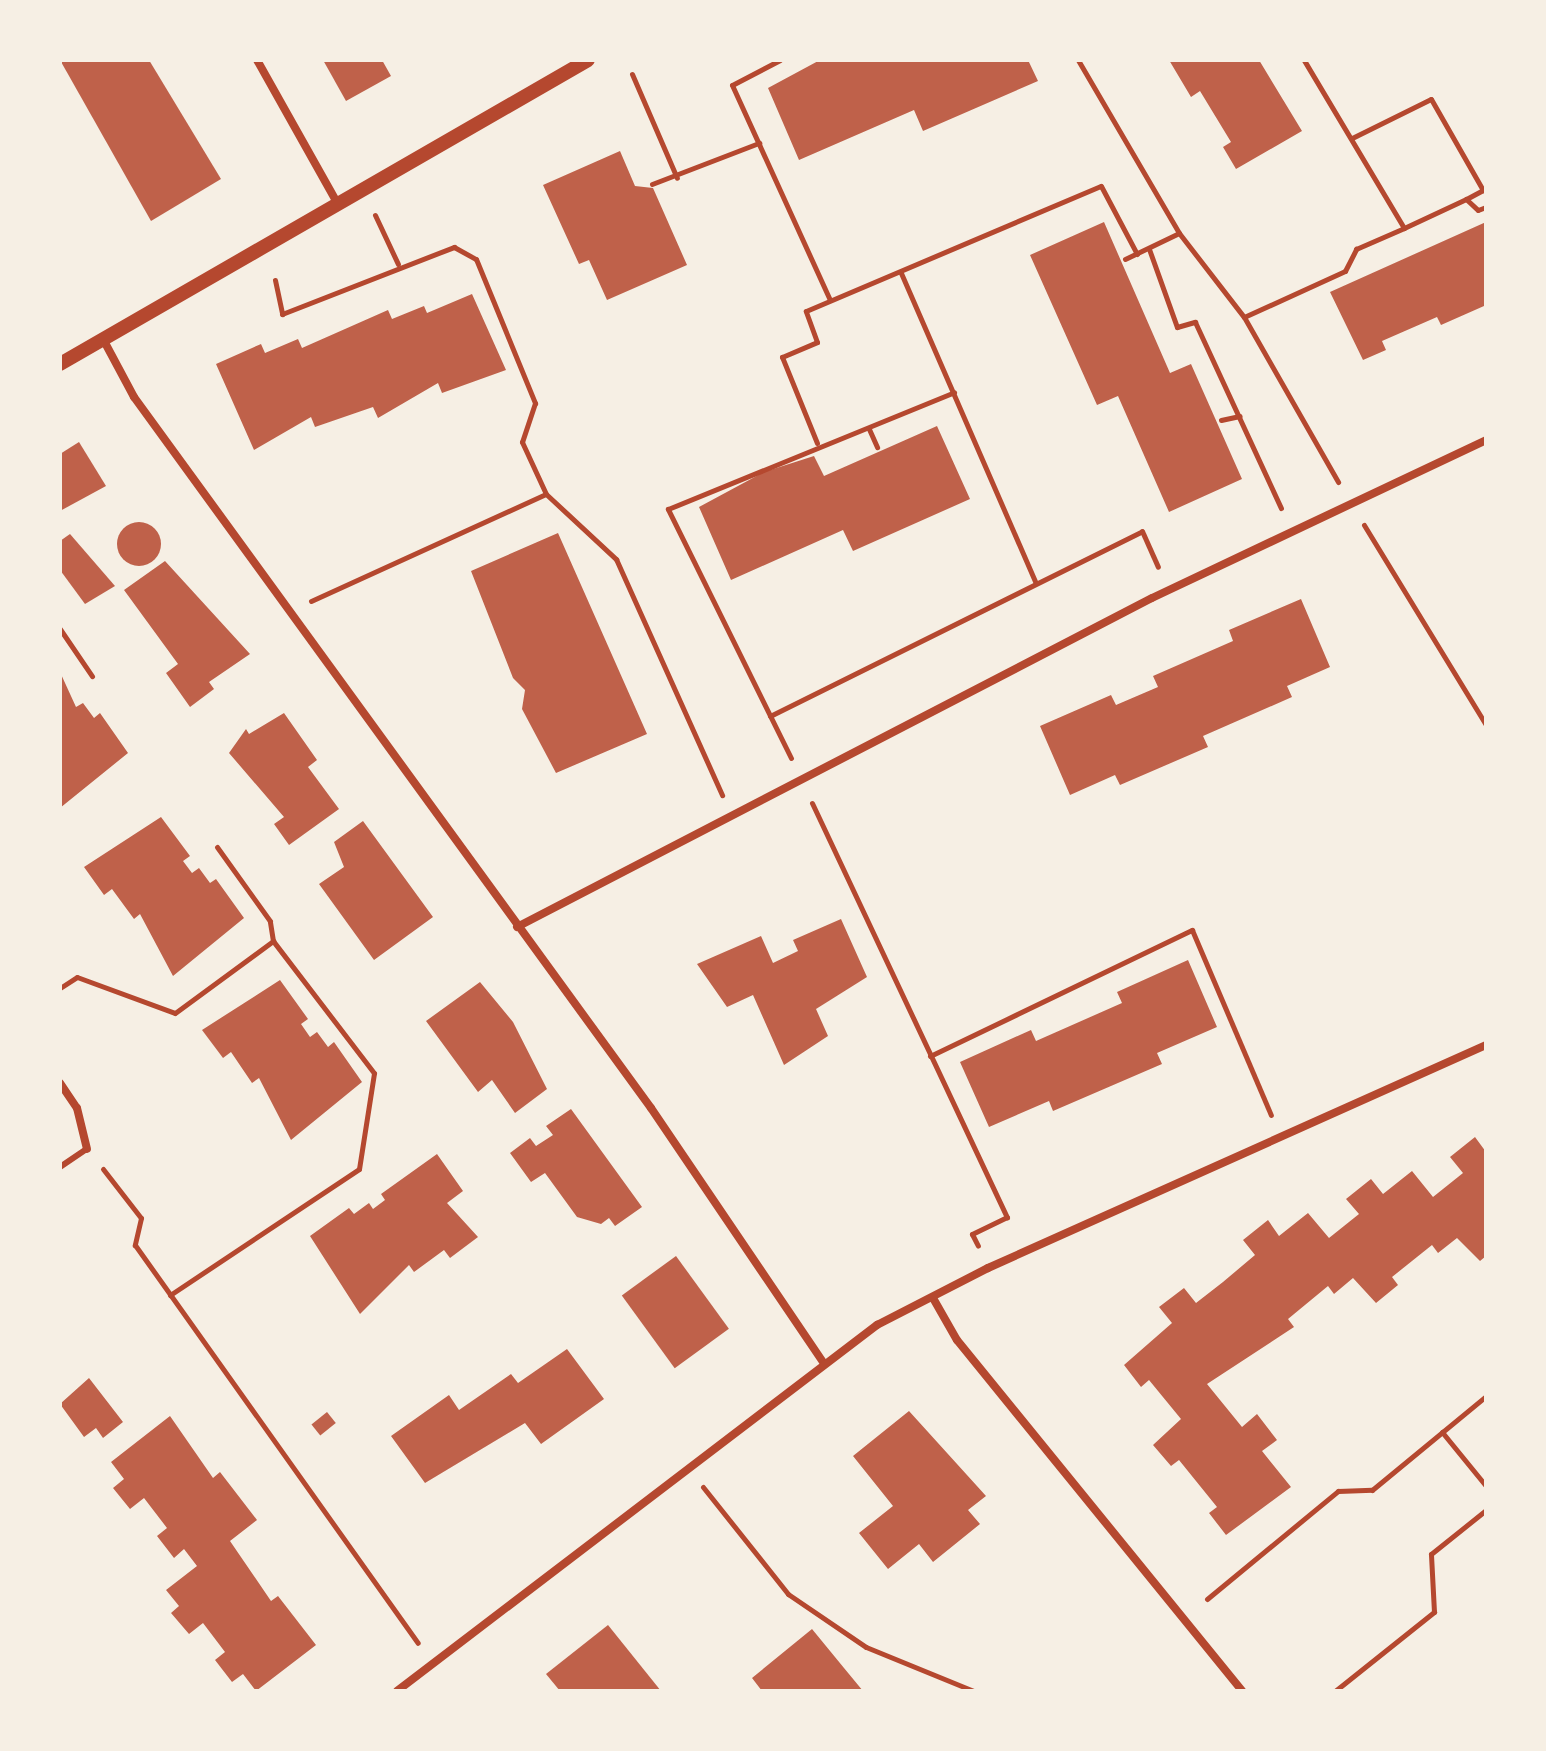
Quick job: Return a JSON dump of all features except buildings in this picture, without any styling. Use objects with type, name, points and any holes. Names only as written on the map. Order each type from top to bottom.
[{"type":"street","points":[[257,60],[336,201]]},
{"type":"street","points":[[60,364],[336,201],[588,60]]},
{"type":"street","points":[[103,339],[134,397],[651,1108],[824,1364]]},
{"type":"street","points":[[517,927],[730,813],[1168,590],[1349,501],[1486,440]]},
{"type":"street","points":[[397,1691],[824,1364],[933,1298],[1486,1045]]},
{"type":"street","points":[[60,1083],[77,1108],[87,1149]]},
{"type":"street","points":[[933,1298],[957,1340],[1242,1691]]},
{"type":"lane","points":[[60,1167],[87,1149]]},
{"type":"path","points":[[780,60],[732,85],[830,300]]},
{"type":"path","points":[[1078,60],[1179,233],[1244,317],[1349,501],[1486,725]]},
{"type":"path","points":[[1304,60],[1404,228]]},
{"type":"path","points":[[632,74],[677,178]]},
{"type":"path","points":[[1244,317],[1345,271],[1356,249],[1483,190],[1431,99],[1352,138]]},
{"type":"path","points":[[652,184],[677,178],[759,143]]},
{"type":"path","points":[[817,443],[782,357],[817,342],[806,311],[1101,186],[1137,254]]},
{"type":"path","points":[[1466,199],[1478,210],[1486,207]]},
{"type":"path","points":[[375,215],[401,270],[454,247],[476,259],[535,403],[522,442],[546,494],[616,559],[730,813]]},
{"type":"path","points":[[1125,259],[1179,233]]},
{"type":"path","points":[[1149,249],[1177,327],[1195,322],[1291,530]]},
{"type":"path","points":[[275,280],[282,314],[398,264]]},
{"type":"path","points":[[901,273],[1036,583]]},
{"type":"path","points":[[1221,420],[1240,416]]},
{"type":"path","points":[[869,429],[877,447]]},
{"type":"path","points":[[291,615],[331,587],[546,494]]},
{"type":"path","points":[[770,716],[1142,531],[1168,590]]},
{"type":"path","points":[[60,629],[92,676]]},
{"type":"path","points":[[170,1295],[359,1169],[374,1073],[273,941],[270,921],[217,847]]},
{"type":"path","points":[[930,1056],[1192,930],[1280,1137]]},
{"type":"path","points":[[60,988],[77,977],[175,1013],[273,941]]},
{"type":"path","points":[[87,1149],[141,1218],[135,1245],[433,1663]]},
{"type":"path","points":[[1207,1599],[1338,1491],[1372,1490],[1486,1396]]},
{"type":"path","points":[[1442,1432],[1486,1486]]},
{"type":"path","points":[[688,1468],[788,1594],[866,1647],[974,1691]]},
{"type":"path","points":[[1335,1691],[1434,1612],[1431,1554],[1486,1510]]}]
